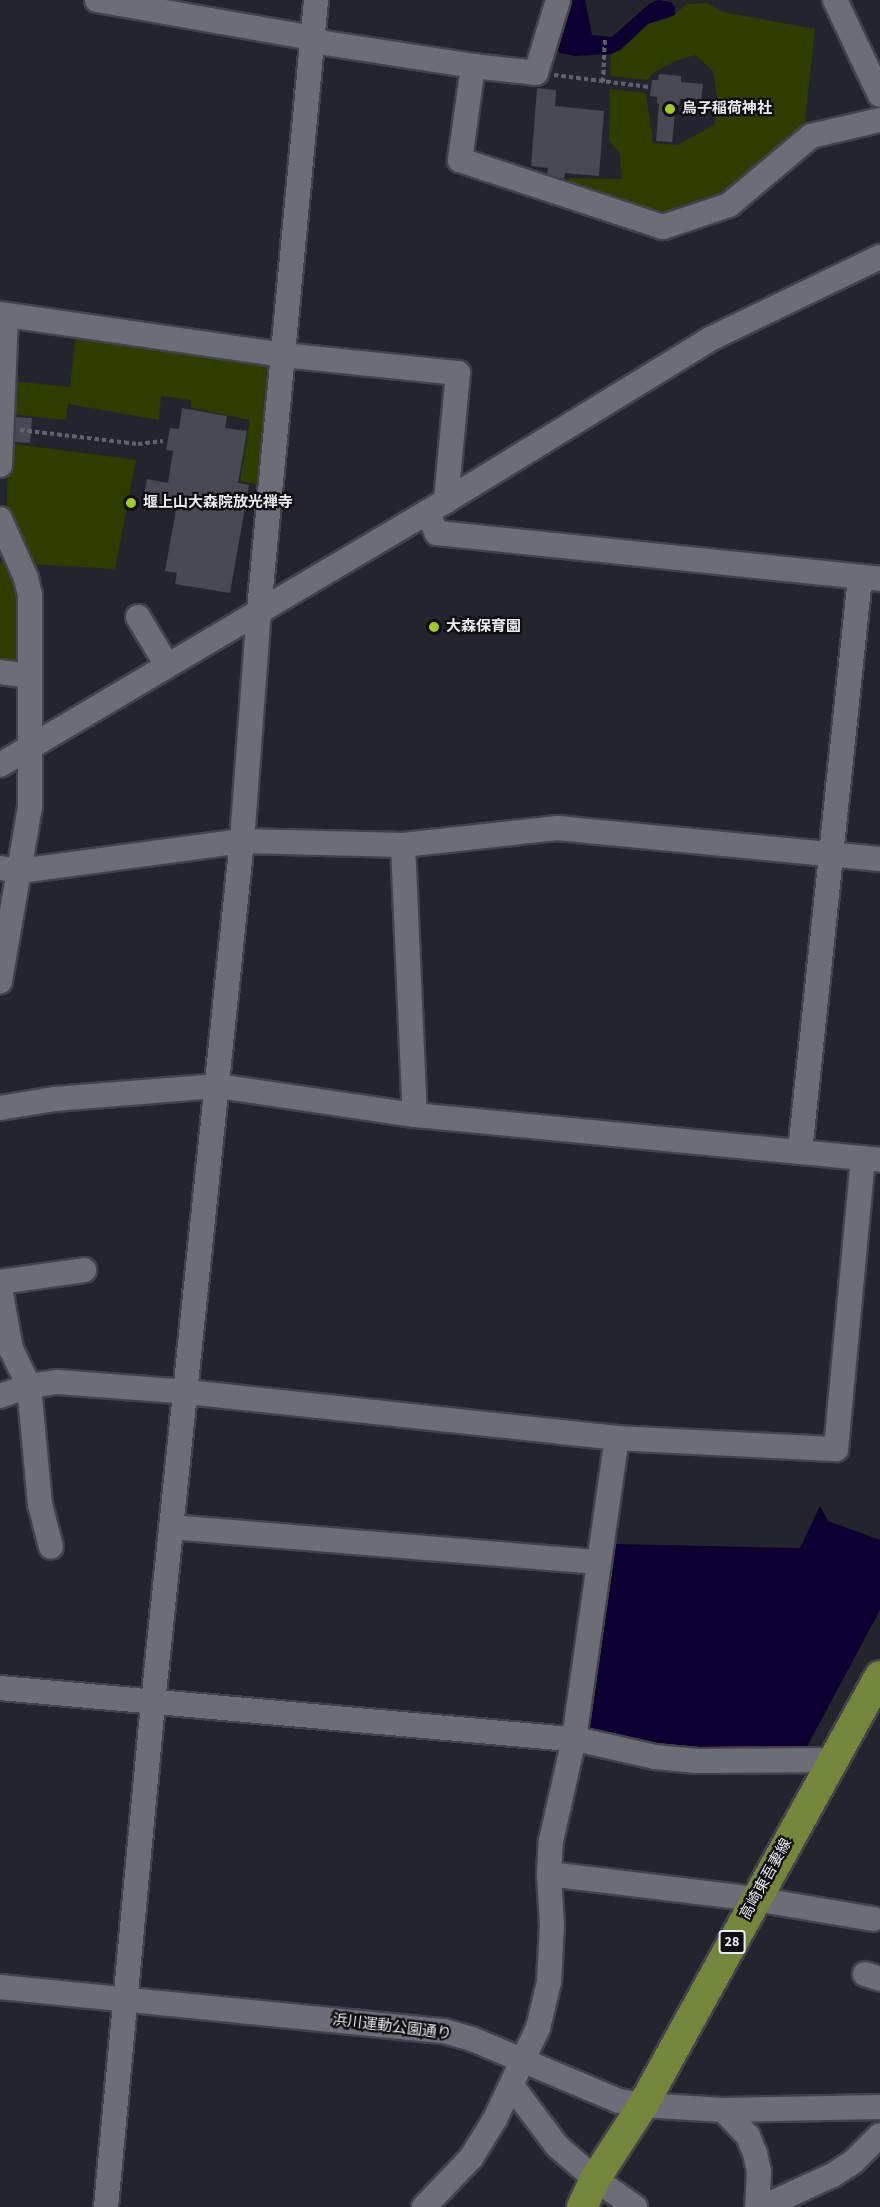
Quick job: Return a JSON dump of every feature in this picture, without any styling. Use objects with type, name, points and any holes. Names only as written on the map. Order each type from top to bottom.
[{"type":"main road","name":"高崎東吾妻線","points":[[582,2207],[595,2179],[643,2105],[880,1676]]},
{"type":"street","points":[[97,0],[312,38],[325,43],[473,66],[536,73],[558,0]]},
{"type":"street","points":[[106,2207],[153,1703],[187,1392],[242,841],[259,610],[316,0]]},
{"type":"street","points":[[835,0],[880,95]]},
{"type":"street","points":[[473,66],[460,160],[663,227],[729,205],[811,136],[880,120]]},
{"type":"street","points":[[0,765],[436,506],[710,339],[880,257]]},
{"type":"street","points":[[0,465],[3,315],[283,355],[458,372],[436,506],[437,533],[870,578],[832,854],[800,1152]]},
{"type":"street","points":[[0,519],[5,549],[26,578],[30,595],[30,807],[10,870],[0,980]]},
{"type":"street","points":[[138,617],[167,665]]},
{"type":"street","points":[[0,672],[30,676]]},
{"type":"street","points":[[10,870],[242,841],[403,845],[557,828],[880,859]]},
{"type":"street","points":[[403,845],[415,1115]]},
{"type":"street","points":[[0,1108],[55,1099],[218,1086],[415,1115],[871,1159],[836,1449],[616,1438],[187,1392],[58,1382],[29,1386],[0,1396]]},
{"type":"street","points":[[0,1282],[84,1270]]},
{"type":"street","points":[[0,1288],[11,1349],[29,1386],[39,1473],[40,1504],[51,1547]]},
{"type":"street","points":[[424,2207],[471,2158],[512,2086],[538,2028],[549,1982],[552,1925],[549,1874],[551,1841],[574,1739],[616,1438]]},
{"type":"street","points":[[171,1527],[599,1562]]},
{"type":"street","points":[[0,1688],[574,1739],[655,1757],[697,1761],[832,1760]]},
{"type":"street","points":[[549,1874],[755,1899],[873,1919]]},
{"type":"street","name":"浜川運動公園通り","points":[[0,1987],[444,2031],[472,2039],[619,2101],[643,2105],[723,2110],[880,2107]]},
{"type":"street","points":[[512,2086],[557,2146],[595,2179],[635,2207]]},
{"type":"street","points":[[723,2110],[748,2136],[755,2153],[759,2172],[757,2207]]},
{"type":"street","points":[[763,2207],[833,2175],[853,2162],[880,2134]]},
{"type":"path","points":[[603,82],[605,37]]},
{"type":"path","points":[[536,73],[649,87]]},
{"type":"path","points":[[2,428],[138,444],[163,441]]},
{"type":"green space","points":[[708,3],[723,12],[815,29],[804,130],[726,199],[662,220],[565,188],[569,178],[622,179],[620,154],[609,140],[610,89],[646,93],[653,143],[677,145],[714,125],[718,103],[713,71],[695,55],[675,61],[653,73],[648,80],[610,76],[611,54],[621,50],[648,24],[670,18],[687,4]]},
{"type":"green space","points":[[76,333],[270,365],[259,485],[240,481],[250,420],[191,408],[191,400],[161,396],[159,420],[68,404],[66,420],[10,414],[12,381],[70,387]]},
{"type":"green space","points":[[8,443],[136,460],[115,569],[30,564],[7,512]]},
{"type":"green space","points":[[10,559],[19,577],[21,669],[0,668],[0,563]]},
{"type":"shaded area","points":[[567,0],[585,0],[592,35],[612,37],[649,4],[658,0],[671,2],[675,7],[675,15],[648,24],[620,50],[611,54],[575,56],[560,53],[556,48]]},
{"type":"shaded area","points":[[820,1506],[828,1521],[880,1540],[880,1610],[803,1754],[701,1756],[584,1735],[616,1544],[800,1548]]},
{"type":"building","points":[[659,74],[681,76],[681,82],[703,84],[701,100],[680,99],[679,105],[676,105],[672,142],[656,141],[659,104],[657,97],[650,96],[652,80],[658,80]]},
{"type":"building","points":[[537,88],[556,90],[555,106],[604,111],[599,176],[565,173],[564,179],[547,174],[548,168],[531,166]]},
{"type":"building","points":[[182,408],[227,416],[225,428],[247,431],[238,483],[249,485],[230,593],[175,584],[177,573],[165,571],[176,510],[142,504],[147,479],[168,483],[173,451],[166,450],[170,428],[179,429]]},
{"type":"building","points":[[16,417],[32,418],[30,443],[14,442]]},
{"type":"place","name":"烏子稲荷神社","points":[[670,109]]},
{"type":"place","name":"堰上山大森院放光禅寺","points":[[131,503]]},
{"type":"place","name":"大森保育園","points":[[434,627]]}]
